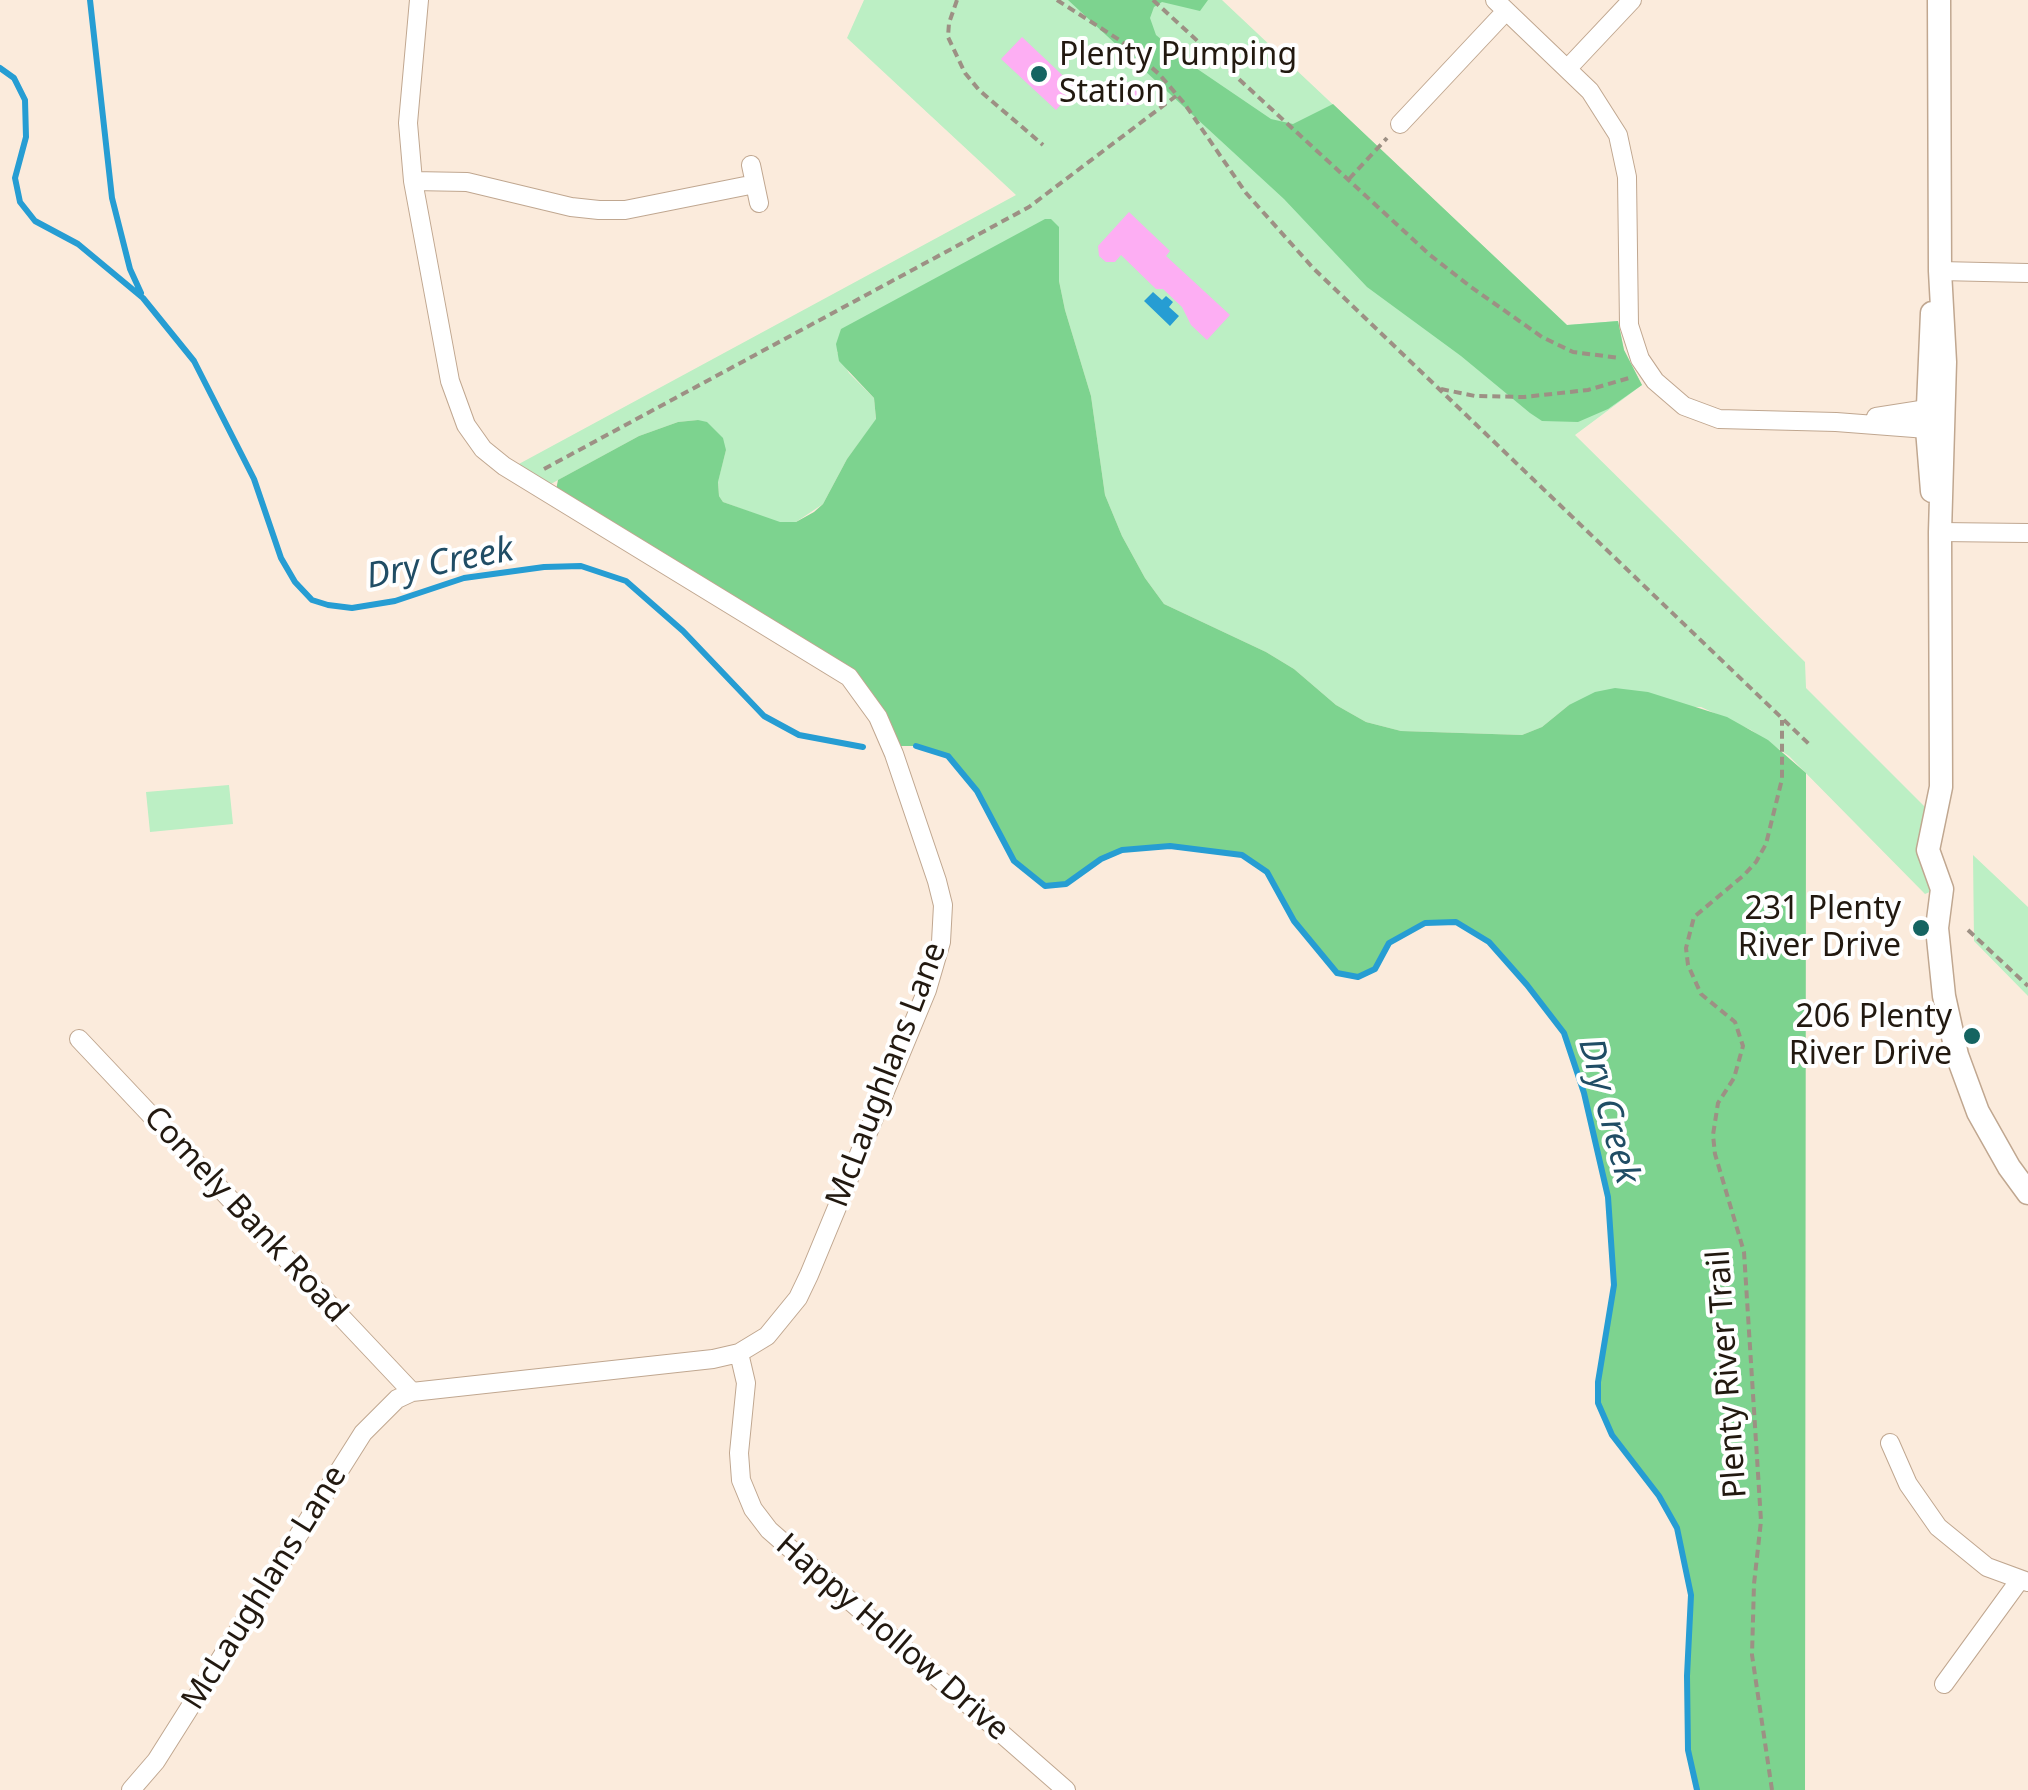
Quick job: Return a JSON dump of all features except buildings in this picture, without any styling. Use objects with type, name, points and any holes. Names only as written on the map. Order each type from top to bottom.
[{"type":"street","name":"McLaughlans Lane","points":[[132,1790],[156,1761],[363,1433],[397,1399],[412,1392],[664,1366],[740,1352],[767,1336],[798,1298],[810,1275],[937,962],[944,925],[938,882],[878,717],[849,677],[529,482],[484,449],[466,425],[458,408],[438,324],[413,182],[408,123],[419,0]]},
{"type":"street","points":[[1568,68],[1632,0]]},
{"type":"street","points":[[1939,0],[1940,271],[1930,332],[1931,486],[1940,532],[1941,787],[1928,850],[1942,889],[1936,928],[1950,1028],[1966,1083],[1995,1144],[2028,1193]]},
{"type":"street","points":[[1400,124],[1500,5],[1568,68],[1608,116],[1624,156],[1629,325],[1644,364],[1684,406],[1718,420],[1933,419]]},
{"type":"street","points":[[413,182],[467,182],[571,208],[599,210],[757,194],[751,165]]},
{"type":"street","points":[[1940,271],[2028,273]]},
{"type":"street","points":[[1940,532],[2028,533]]},
{"type":"street","name":"Comely Bank Road","points":[[78,1039],[412,1392]]},
{"type":"street","name":"Happy Hollow Drive","points":[[740,1352],[746,1382],[738,1454],[741,1480],[753,1509],[768,1530],[1066,1790]]},
{"type":"street","points":[[1890,1442],[1908,1484],[1938,1527],[1987,1567],[2023,1581],[1944,1684]]},
{"type":"path","points":[[957,0],[948,37],[965,73],[979,90],[1044,145]]},
{"type":"path","points":[[1057,0],[1121,42],[1159,74],[1270,222],[1375,330],[1441,388],[1811,746]]},
{"type":"path","points":[[1154,0],[1444,266],[1542,336],[1573,352],[1644,364]]},
{"type":"path","points":[[529,482],[550,466],[1029,207],[1177,95]]},
{"type":"path","points":[[1348,180],[1400,124]]},
{"type":"path","points":[[1441,388],[1474,396],[1524,397],[1588,390],[1644,364]]},
{"type":"path","name":"Plenty River Trail","points":[[1772,1790],[1752,1655],[1760,1493],[1744,1252],[1715,1154],[1713,1134],[1718,1104],[1734,1078],[1743,1046],[1735,1022],[1701,994],[1688,965],[1686,948],[1694,916],[1744,875],[1766,844],[1782,779],[1782,720]]},
{"type":"path","points":[[1968,930],[2028,986]]},
{"type":"green space","points":[[864,0],[1222,0],[1567,325],[1618,321],[1624,350],[1642,385],[1575,435],[1805,662],[1806,688],[1932,814],[1932,891],[1925,894],[1789,756],[1751,730],[1701,707],[1569,705],[1542,727],[1522,735],[1401,731],[1366,722],[1336,705],[1294,669],[1266,652],[1164,604],[1122,536],[1105,495],[1091,396],[1059,281],[1059,227],[837,352],[849,373],[874,398],[876,420],[847,459],[823,504],[796,522],[780,523],[723,502],[718,481],[726,450],[698,420],[678,422],[639,436],[549,485],[517,465],[1016,195],[847,38]]},
{"type":"green space","points":[[1068,0],[1208,0],[1200,11],[1162,2],[1154,7],[1150,18],[1156,35],[1193,66],[1271,119],[1293,124],[1333,104],[1567,325],[1618,321],[1624,350],[1642,385],[1608,409],[1578,422],[1542,421],[1530,413],[1367,287],[1284,199]]},
{"type":"green space","points":[[1045,219],[1059,227],[1059,281],[1091,396],[1105,495],[1122,536],[1164,604],[1266,652],[1294,669],[1336,705],[1366,722],[1401,731],[1522,735],[1542,727],[1569,705],[1595,692],[1615,688],[1648,692],[1727,717],[1768,740],[1806,773],[1805,1790],[1697,1790],[1688,1750],[1691,1595],[1677,1528],[1659,1496],[1612,1435],[1598,1403],[1614,1284],[1608,1197],[1584,1093],[1563,1033],[1489,942],[1456,922],[1425,923],[1389,943],[1375,969],[1358,977],[1337,973],[1294,921],[1267,872],[1242,855],[1170,846],[1122,850],[1101,859],[1066,884],[1045,886],[1014,861],[977,791],[948,756],[916,746],[899,746],[880,705],[852,669],[556,490],[558,480],[639,436],[678,422],[698,420],[707,422],[723,438],[726,450],[718,482],[723,502],[780,522],[796,522],[823,504],[847,459],[876,419],[874,398],[839,361],[836,344],[841,329]]},
{"type":"green space","points":[[229,785],[233,824],[150,832],[146,792]]},
{"type":"green space","points":[[1973,855],[2028,907],[2028,996],[1974,941]]},
{"type":"water","points":[[1153,292],[1162,300],[1166,296],[1173,302],[1169,307],[1179,316],[1170,326],[1144,301]]},
{"type":"waterway","name":"Dry Creek","points":[[90,0],[112,198],[130,269],[141,293]]},
{"type":"waterway","name":"Dry Creek","points":[[0,68],[14,78],[25,100],[26,137],[15,178],[20,202],[35,221],[78,244],[143,298],[194,361],[254,479],[281,558],[312,600],[352,608],[395,601],[464,578],[581,566],[626,581],[683,631],[764,716],[799,735],[863,747]]},
{"type":"waterway","name":"Dry Creek","points":[[916,746],[948,756],[977,791],[1014,861],[1045,886],[1066,884],[1101,859],[1122,850],[1170,846],[1242,855],[1267,872],[1294,921],[1337,973],[1358,977],[1375,969],[1389,943],[1425,923],[1456,922],[1489,942],[1564,1033],[1584,1093],[1608,1197],[1614,1285],[1598,1403],[1612,1435],[1659,1496],[1677,1528],[1691,1595],[1688,1750],[1697,1790]]},
{"type":"place","name":"Plenty Pumping Station","points":[[1039,74]]},
{"type":"place","name":"231 Plenty River Drive","points":[[1921,928]]},
{"type":"place","name":"206 Plenty River Drive","points":[[1972,1036]]}]
